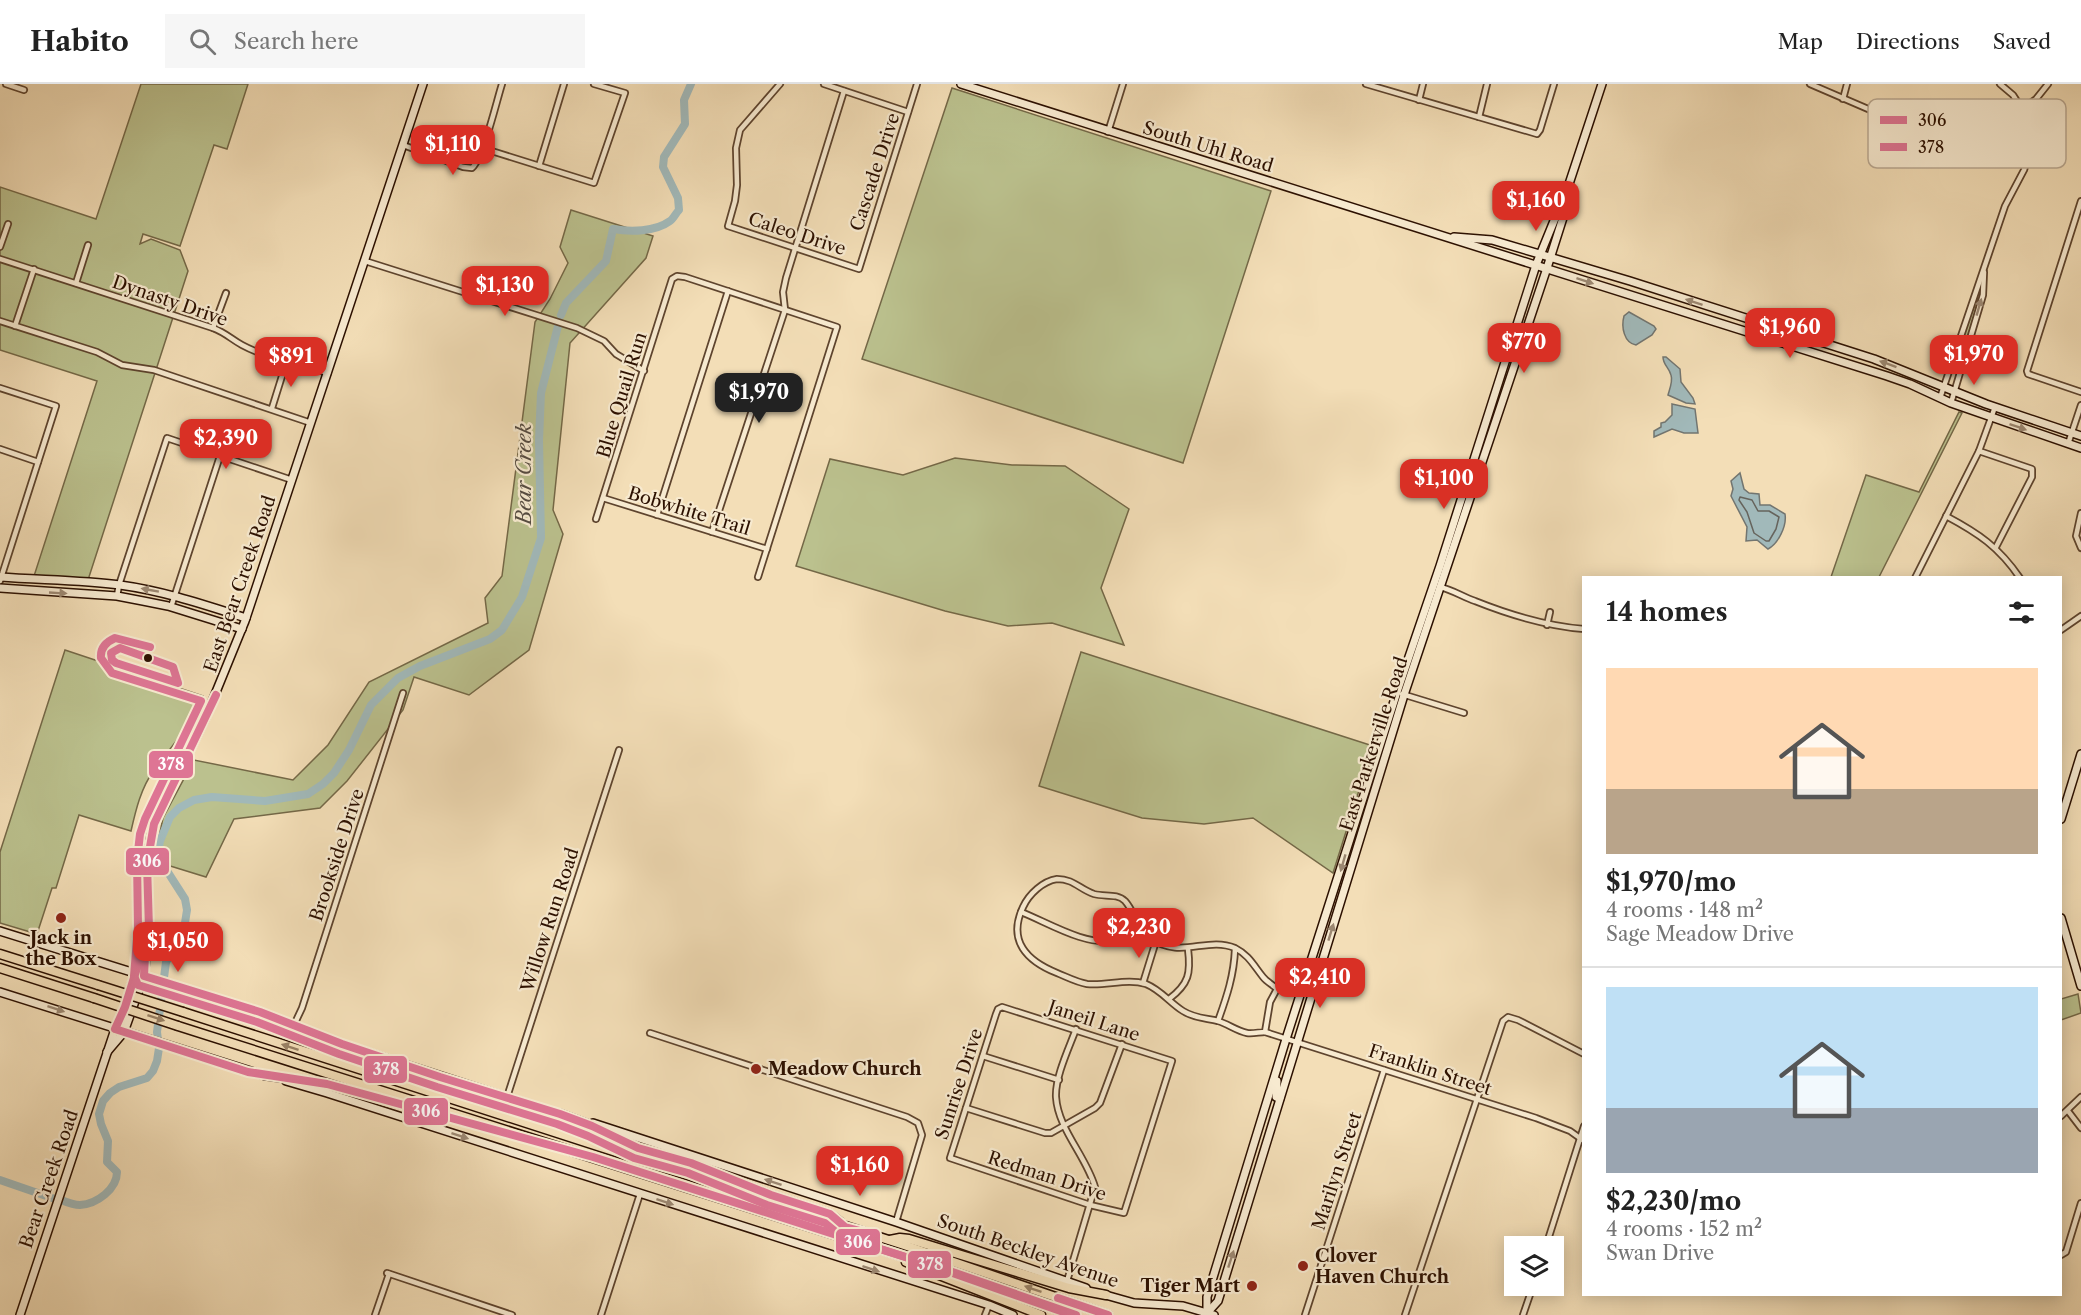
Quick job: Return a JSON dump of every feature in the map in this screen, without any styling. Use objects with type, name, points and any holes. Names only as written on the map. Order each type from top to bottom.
[{"type":"highway","points":[[0,954],[889,1240],[1108,1315]]},
{"type":"highway","points":[[0,968],[876,1248],[1072,1315]]},
{"type":"highway","points":[[264,1075],[327,1084],[496,1132],[532,1139]]},
{"type":"highway","points":[[560,1114],[638,1148],[691,1163],[771,1195],[830,1214],[845,1227]]},
{"type":"highway","points":[[889,1240],[909,1239],[1063,1287],[1106,1295]]},
{"type":"highway","points":[[876,1248],[931,1273],[1041,1315]]},
{"type":"main road","name":"East Bear Creek Road","points":[[124,1032],[144,976],[149,931],[146,871],[148,840],[212,703],[242,629],[423,84]]},
{"type":"main road","name":"South Uhl Road","points":[[961,84],[1910,384],[1951,403],[2081,448]]},
{"type":"main road","name":"East Parkerville Road","points":[[1437,586],[1451,529],[1536,265],[1569,184],[1602,84]]},
{"type":"main road","name":"East Parkerville Road","points":[[1210,1314],[1207,1297],[1279,1061],[1360,807],[1437,586],[1459,531],[1551,256],[1568,202],[1569,184]]},
{"type":"main road","name":"South Uhl Road","points":[[1446,237],[1492,240],[1551,256],[1870,357],[1995,407],[2081,436]]},
{"type":"main road","points":[[1482,434],[1490,437]]},
{"type":"main road","points":[[1451,529],[1459,531]]},
{"type":"main road","points":[[0,578],[119,585],[175,596],[246,618]]},
{"type":"main road","points":[[0,588],[117,596],[171,607],[242,629]]},
{"type":"main road","name":"East Parkerville Road","points":[[1210,1314],[1218,1301],[1265,1152],[1369,810],[1400,694]]},
{"type":"main road","points":[[2062,816],[2081,754]]},
{"type":"main road","points":[[1360,807],[1369,810]]},
{"type":"main road","points":[[2062,921],[2081,986]]},
{"type":"main road","name":"South Beckley Avenue","points":[[0,931],[294,1025],[353,1048],[896,1222],[1134,1304],[1183,1306],[1210,1314]]},
{"type":"main road","name":"East Bear Creek Road","points":[[115,1029],[145,955]]},
{"type":"main road","points":[[0,992],[133,1035],[327,1093],[988,1305],[1013,1315]]},
{"type":"main road","name":"Bear Creek Road","points":[[20,1315],[115,1029]]},
{"type":"main road","name":"Bear Creek Road","points":[[107,1052],[124,1032]]},
{"type":"main road","points":[[1279,1061],[1275,1093],[1280,1098]]},
{"type":"main road","points":[[1253,1149],[1265,1152]]},
{"type":"main road","points":[[1214,1275],[1225,1278]]},
{"type":"street","points":[[6,84],[24,90]]},
{"type":"street","points":[[403,146],[468,169],[475,165],[501,84]]},
{"type":"street","points":[[539,166],[564,84]]},
{"type":"street","points":[[482,148],[594,183],[625,93],[594,84]]},
{"type":"street","name":"Caleo Drive","points":[[780,84],[740,130],[736,148],[737,185],[728,226],[859,269]]},
{"type":"street","points":[[824,84],[908,112]]},
{"type":"street","name":"Cascade Drive","points":[[859,269],[917,84]]},
{"type":"street","points":[[1108,132],[1124,84]]},
{"type":"street","points":[[1366,84],[1537,134],[1554,84]]},
{"type":"street","points":[[1419,100],[1423,84]]},
{"type":"street","points":[[1479,117],[1488,84]]},
{"type":"street","points":[[1810,84],[1868,109]]},
{"type":"street","points":[[1843,99],[1847,84]]},
{"type":"street","points":[[2000,84],[2016,99]]},
{"type":"street","points":[[2036,99],[2048,84]]},
{"type":"street","points":[[712,532],[784,310],[783,292],[786,278],[844,91]]},
{"type":"street","points":[[1940,398],[2005,206],[2023,168]]},
{"type":"street","points":[[2081,201],[2029,362],[2028,374],[2081,392]]},
{"type":"street","points":[[0,247],[8,224]]},
{"type":"street","points":[[76,283],[88,245]]},
{"type":"street","name":"Dynasty Drive","points":[[0,259],[213,328],[226,333],[240,344],[328,373]]},
{"type":"street","points":[[365,261],[577,328],[604,341],[616,354],[644,371]]},
{"type":"street","points":[[1951,403],[1983,295],[1984,267]]},
{"type":"street","points":[[15,326],[34,269]]},
{"type":"street","name":"Blue Quail Run","points":[[596,519],[672,279],[677,276],[685,277],[728,291]]},
{"type":"street","points":[[657,515],[728,291],[837,327],[758,577]]},
{"type":"street","points":[[213,328],[226,293]]},
{"type":"street","points":[[0,321],[97,352],[122,365],[154,370],[311,423]]},
{"type":"street","points":[[1954,355],[1965,358]]},
{"type":"street","points":[[272,408],[287,360]]},
{"type":"street","points":[[0,388],[56,406],[0,578]]},
{"type":"street","points":[[2068,444],[2081,405]]},
{"type":"street","points":[[1916,576],[1979,451],[1995,407]]},
{"type":"street","points":[[117,596],[167,438],[292,480]]},
{"type":"street","points":[[0,449],[38,462]]},
{"type":"street","points":[[1979,451],[2032,469],[2033,472],[1996,547]]},
{"type":"street","points":[[171,607],[220,456]]},
{"type":"street","name":"Bobwhite Trail","points":[[603,498],[767,549]]},
{"type":"street","points":[[2081,513],[2076,536],[2081,548]]},
{"type":"street","points":[[1946,516],[1972,530],[1996,547],[2018,576]]},
{"type":"street","points":[[1437,586],[1547,625],[1582,629]]},
{"type":"street","points":[[1547,625],[1550,612]]},
{"type":"street","points":[[2062,629],[2081,616]]},
{"type":"street","name":"Brookside Drive","points":[[294,1025],[302,1008],[403,693]]},
{"type":"street","points":[[1400,694],[1464,713]]},
{"type":"street","name":"Willow Run Road","points":[[507,1097],[619,750]]},
{"type":"street","points":[[1156,941],[1143,983],[1086,984],[1038,965],[1028,956],[1019,941],[1017,929],[1025,903],[1043,884],[1051,880],[1070,880],[1092,893],[1124,899],[1141,929],[1151,939],[1180,949],[1222,945],[1235,948],[1248,956],[1263,976],[1277,989],[1270,1002],[1265,1032]]},
{"type":"street","points":[[1021,912],[1080,937],[1101,941],[1114,941],[1141,929]]},
{"type":"street","points":[[1218,1021],[1231,986],[1235,948]]},
{"type":"street","points":[[1168,999],[1180,990],[1187,979],[1190,968],[1188,949]]},
{"type":"street","name":"Franklin Street","points":[[1143,983],[1156,988],[1182,1010],[1198,1018],[1218,1021],[1248,1034],[1265,1032],[1540,1119],[1570,1131],[1582,1140]]},
{"type":"street","name":"Janeil Lane","points":[[1002,1007],[1172,1061],[1124,1213]]},
{"type":"street","name":"Sunrise Drive","points":[[963,1164],[950,1158],[996,1014],[1002,1007]]},
{"type":"street","points":[[1405,1315],[1503,1022],[1508,1017],[1535,1028],[1582,1053]]},
{"type":"street","points":[[1067,1281],[1095,1187],[1065,1126],[1056,1099],[1059,1080],[1076,1029]]},
{"type":"street","points":[[650,1033],[907,1116],[918,1123],[922,1135],[896,1222]]},
{"type":"street","points":[[966,1108],[1051,1133],[1100,1103],[1122,1044]]},
{"type":"street","points":[[983,1056],[1059,1080]]},
{"type":"street","name":"Marilyn Street","points":[[1305,1315],[1384,1070]]},
{"type":"street","points":[[2062,1115],[2081,1097]]},
{"type":"street","points":[[2068,1111],[2081,1128]]},
{"type":"street","points":[[1549,1236],[1582,1140]]},
{"type":"street","name":"Redman Drive","points":[[963,1164],[1090,1205],[1124,1213]]},
{"type":"street","points":[[601,1315],[640,1194]]},
{"type":"street","points":[[2062,1255],[2081,1203]]},
{"type":"street","points":[[375,1315],[388,1274],[512,1315]]},
{"type":"street","points":[[1523,1315],[1530,1296]]},
{"type":"street","points":[[986,1315],[988,1305]]},
{"type":"green space","points":[[141,84],[248,84],[227,149],[214,145],[180,246],[143,234],[140,244],[151,239],[180,250],[188,271],[88,580],[34,576],[97,381],[0,350],[0,187],[96,219]]},
{"type":"green space","points":[[952,88],[1271,191],[1183,463],[862,359]]},
{"type":"green space","points":[[571,210],[653,236],[646,258],[570,343],[553,510],[563,534],[529,650],[469,695],[414,677],[403,710],[347,781],[320,808],[234,819],[206,877],[154,861],[163,818],[194,760],[293,780],[328,745],[369,682],[488,623],[485,598],[502,576],[535,322],[550,299],[568,263],[560,247]]},
{"type":"green space","points":[[1978,293],[1976,310],[1963,352],[1958,351]]},
{"type":"green space","points":[[1959,412],[1962,413],[1880,576],[1831,576],[1866,475],[1919,492]]},
{"type":"green space","points":[[955,458],[1012,465],[1065,466],[1129,509],[1101,588],[1124,645],[1052,623],[1008,626],[945,611],[796,566],[830,459],[903,475]]},
{"type":"green space","points":[[65,650],[203,696],[187,726],[154,770],[142,791],[131,831],[79,815],[56,888],[52,888],[37,934],[0,923],[0,852]]},
{"type":"green space","points":[[1081,652],[1373,746],[1333,873],[1253,818],[1204,824],[1142,818],[1039,786]]},
{"type":"green space","points":[[2078,994],[2081,1013],[2062,1020],[2062,999]]},
{"type":"water","points":[[1629,312],[1656,329],[1652,335],[1636,345],[1626,338],[1623,329],[1624,316]]},
{"type":"water","points":[[1663,357],[1680,369],[1681,382],[1695,404],[1686,403],[1668,395],[1672,377]]},
{"type":"water","points":[[1672,404],[1695,409],[1698,433],[1684,433],[1672,429],[1654,437],[1654,431],[1672,415]]},
{"type":"water","points":[[1740,473],[1744,489],[1749,493],[1759,494],[1760,505],[1770,505],[1785,514],[1785,524],[1781,534],[1768,549],[1757,540],[1746,541],[1747,527],[1731,496],[1733,489],[1731,481]]},
{"type":"waterway","name":"Bear Creek","points":[[561,315],[566,303],[606,261],[613,229],[635,231],[664,225],[679,210],[678,198],[663,167],[664,157],[685,124],[684,100],[691,84]]},
{"type":"waterway","name":"Bear Creek","points":[[61,1200],[80,1205],[86,1204],[99,1199],[110,1190],[117,1172],[107,1162],[108,1141],[99,1114],[103,1101],[119,1087],[147,1078],[157,1061],[159,1048],[157,1032],[166,962],[184,929],[187,910],[185,899],[160,860],[158,851],[170,817],[179,808],[194,800],[212,797],[265,801],[308,794],[334,773],[349,750],[371,705],[398,678],[420,666],[490,639],[502,630],[522,597],[541,538],[539,440],[541,393],[558,326]]},
{"type":"waterway","name":"Bear Creek","points":[[0,1180],[55,1199]]},
{"type":"transit line","name":"378","points":[[150,647],[115,638],[104,646],[101,658],[112,673],[201,701],[140,834],[137,860],[138,927],[134,976],[138,985],[257,1022],[339,1054],[437,1087],[557,1124],[634,1158],[688,1173],[767,1205],[825,1223],[842,1237],[941,1268],[1076,1315]]},
{"type":"transit line","name":"306","points":[[120,648],[173,667],[178,683],[116,663],[112,660],[111,653],[120,648]]},
{"type":"transit line","name":"306","points":[[216,695],[154,824],[147,864],[149,929],[147,947],[115,1029],[248,1072],[327,1084],[593,1157],[930,1265],[1072,1315]]},
{"type":"transit line","name":"306","points":[[145,954],[144,976],[260,1012],[342,1044],[440,1077],[560,1114],[638,1148],[691,1163],[771,1195],[830,1214],[845,1227],[864,1232]]},
{"type":"transit line","name":"306","points":[[1058,1298],[1108,1315]]},
{"type":"place","name":"Jack in the Box","points":[[61,918]]},
{"type":"place","name":"Meadow Church","points":[[756,1069]]},
{"type":"place","name":"Clover Haven Church","points":[[1303,1266]]},
{"type":"place","name":"Tiger Mart","points":[[1252,1286]]}]
